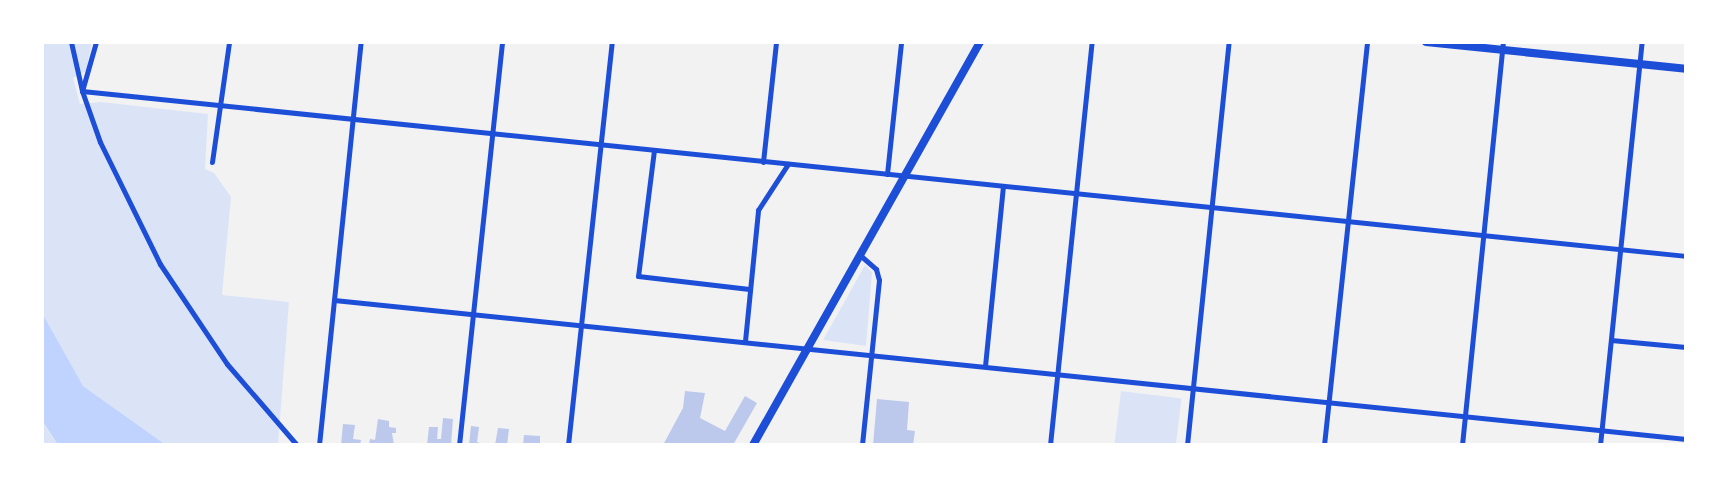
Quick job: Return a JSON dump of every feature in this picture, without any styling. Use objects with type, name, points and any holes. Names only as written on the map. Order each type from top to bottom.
[{"type":"main road","points":[[753,445],[980,42]]},
{"type":"main road","points":[[1426,42],[1503,46],[1686,69]]},
{"type":"street","points":[[71,42],[82,91],[116,180],[164,271],[227,364],[297,445]]},
{"type":"street","points":[[82,91],[96,42]]},
{"type":"street","points":[[212,162],[229,42]]},
{"type":"street","points":[[319,445],[361,42]]},
{"type":"street","points":[[459,445],[502,42]]},
{"type":"street","points":[[568,445],[612,42]]},
{"type":"street","points":[[763,162],[776,42]]},
{"type":"street","points":[[887,174],[901,42]]},
{"type":"street","points":[[1050,445],[1092,42]]},
{"type":"street","points":[[1187,445],[1229,42]]},
{"type":"street","points":[[1324,445],[1367,42]]},
{"type":"street","points":[[1600,445],[1642,42]]},
{"type":"street","points":[[1462,445],[1503,46]]},
{"type":"street","points":[[82,91],[354,117],[493,134],[1686,256]]},
{"type":"street","points":[[654,150],[638,276],[749,289]]},
{"type":"street","points":[[745,341],[758,210],[788,164]]},
{"type":"street","points":[[985,366],[1003,186]]},
{"type":"street","points":[[861,256],[876,269],[879,280],[862,445]]},
{"type":"street","points":[[334,300],[1686,439]]},
{"type":"street","points":[[1611,340],[1686,347]]},
{"type":"shaded area","points":[[42,42],[92,42],[86,71],[73,78],[80,104],[101,102],[208,114],[205,169],[214,173],[231,197],[222,295],[289,302],[278,445],[166,445],[83,386],[56,343],[42,313]]},
{"type":"shaded area","points":[[865,265],[872,272],[866,346],[823,340]]},
{"type":"shaded area","points":[[1121,391],[1182,398],[1176,445],[1114,445]]},
{"type":"shaded area","points":[[42,420],[53,438],[58,445],[42,445]]},
{"type":"water","points":[[42,313],[83,386],[166,445],[58,445],[42,420]]},
{"type":"building","points":[[685,391],[705,393],[700,418],[725,431],[745,396],[757,403],[733,445],[663,445],[683,408]]},
{"type":"building","points":[[877,399],[909,402],[907,430],[915,431],[913,445],[873,445]]},
{"type":"building","points":[[443,418],[453,419],[451,445],[427,445],[429,427],[438,427],[437,439],[441,439]]},
{"type":"building","points":[[378,419],[389,421],[389,427],[396,428],[396,433],[392,433],[394,445],[369,445],[370,439],[375,440]]},
{"type":"building","points":[[343,424],[355,425],[353,439],[361,440],[360,445],[341,445]]},
{"type":"building","points":[[471,426],[479,427],[477,442],[486,445],[469,445]]},
{"type":"building","points":[[498,428],[509,429],[507,445],[495,445]]},
{"type":"building","points":[[524,435],[540,436],[540,445],[523,445]]}]
